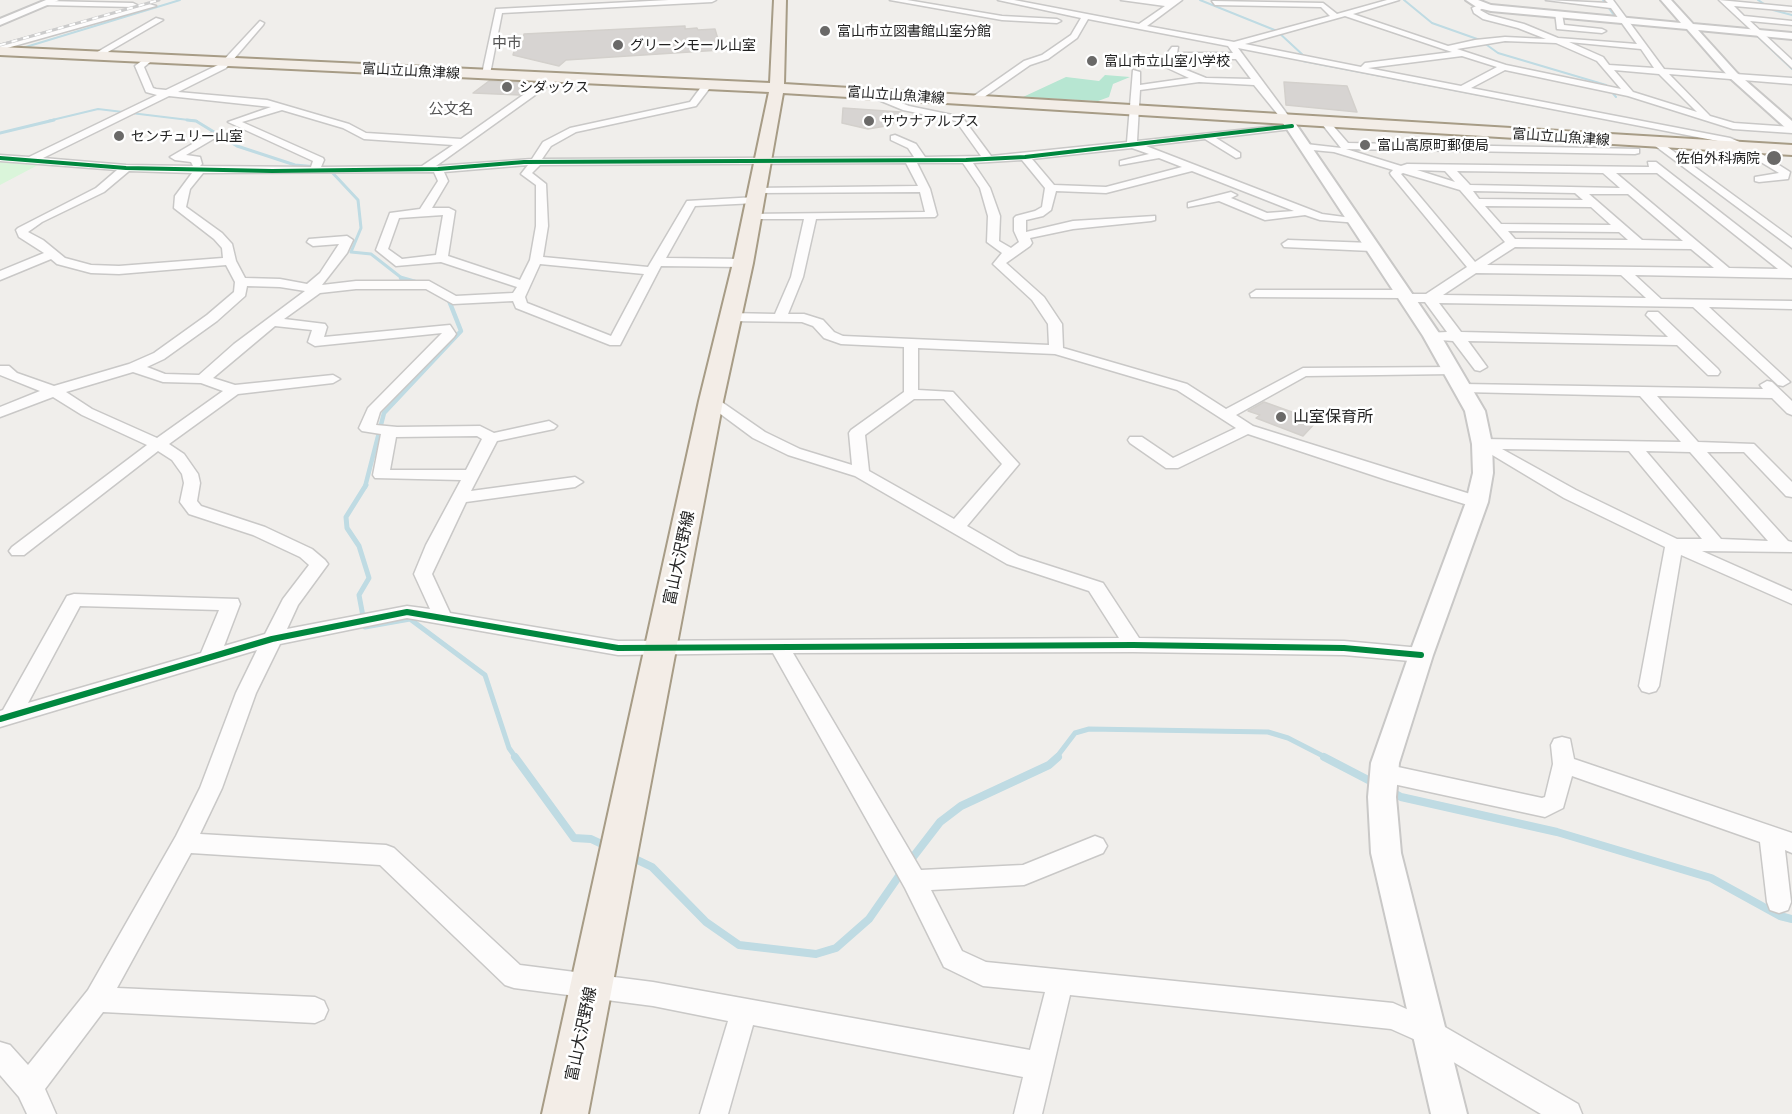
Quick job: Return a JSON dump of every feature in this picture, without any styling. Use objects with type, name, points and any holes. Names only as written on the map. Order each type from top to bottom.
[{"type":"main road","name":"富山大沢野線","points":[[565,1114],[711,401],[744,263],[777,88],[780,0]]},
{"type":"main road","name":"富山立山魚津線","points":[[0,50],[777,88],[1135,110],[1290,123],[1325,122],[1792,150]]},
{"type":"street","points":[[96,4],[106,0]]},
{"type":"street","points":[[486,74],[499,11],[712,0]]},
{"type":"street","points":[[894,0],[1002,18],[1063,22]]},
{"type":"street","points":[[1002,0],[1084,20],[1139,28],[1726,140],[1789,172],[1784,177],[1759,179]]},
{"type":"street","points":[[1125,0],[1176,2]]},
{"type":"street","points":[[1233,46],[1307,21],[1340,15],[1395,0]]},
{"type":"street","points":[[1471,0],[1481,6],[1792,36]]},
{"type":"street","points":[[1550,0],[1611,3],[1660,70],[1709,118]]},
{"type":"street","points":[[1666,0],[1733,75],[1792,129]]},
{"type":"street","points":[[1211,1],[1239,11],[1299,12],[1291,2]]},
{"type":"street","points":[[1724,1],[1792,9]]},
{"type":"street","points":[[1724,1],[1792,65]]},
{"type":"street","points":[[0,22],[50,2],[133,5],[151,3]]},
{"type":"street","points":[[1139,28],[1176,2]]},
{"type":"street","points":[[1291,2],[1323,5],[1340,15],[1504,67],[1630,94],[1734,126],[1792,129]]},
{"type":"street","points":[[0,50],[151,3]]},
{"type":"street","points":[[0,42],[133,5]]},
{"type":"street","points":[[1481,6],[1476,8],[1486,16],[1521,26],[1600,59],[1630,94]]},
{"type":"street","points":[[1558,14],[1560,27],[1612,32]]},
{"type":"street","points":[[1742,18],[1792,23]]},
{"type":"street","points":[[98,54],[159,20]]},
{"type":"street","points":[[1072,23],[1084,20]]},
{"type":"street","points":[[974,100],[1027,63],[1045,57],[1074,36],[1084,20]]},
{"type":"street","points":[[0,168],[32,160],[229,62],[260,23]]},
{"type":"street","points":[[1622,33],[1633,34]]},
{"type":"street","points":[[1449,48],[1505,39],[1642,46]]},
{"type":"street","points":[[1233,46],[1257,82],[1290,123],[1432,336],[1475,411],[1482,444],[1483,473],[1477,502],[1421,655],[1385,763],[1382,797],[1386,853],[1449,1114]]},
{"type":"street","points":[[1775,49],[1792,51]]},
{"type":"street","points":[[1199,78],[1163,64],[1173,52],[1239,56]]},
{"type":"street","points":[[1348,68],[1465,54]]},
{"type":"street","points":[[151,58],[139,66],[150,90],[168,94],[250,100],[346,126],[364,135],[461,142]]},
{"type":"street","points":[[1461,90],[1504,67]]},
{"type":"street","points":[[1607,67],[1792,81]]},
{"type":"street","points":[[1132,144],[1136,72]]},
{"type":"street","points":[[431,169],[461,142],[553,78]]},
{"type":"street","points":[[1136,88],[1199,78],[1257,82]]},
{"type":"street","points":[[707,85],[693,104],[591,125],[559,136],[539,153],[536,163],[526,174],[541,184],[542,226],[536,261],[521,291],[521,304],[615,342],[627,315],[691,203],[916,161],[1024,157],[1290,123]]},
{"type":"street","points":[[872,94],[906,108],[959,119],[988,159]]},
{"type":"street","points":[[280,107],[233,122],[319,160],[315,170]]},
{"type":"street","points":[[1325,122],[1340,147],[1401,170],[1464,188],[1630,191]]},
{"type":"street","points":[[1484,132],[1520,169]]},
{"type":"street","points":[[0,412],[54,391],[134,367],[159,356],[212,318],[240,293],[241,282],[230,261],[228,247],[218,236],[180,208],[181,196],[199,171],[196,159],[175,157],[211,135]]},
{"type":"street","points":[[1205,135],[1236,155]]},
{"type":"street","points":[[757,192],[811,215],[931,215],[912,146],[895,138]]},
{"type":"street","points":[[1622,140],[1792,273]]},
{"type":"street","points":[[1658,142],[1792,244]]},
{"type":"street","points":[[1132,144],[1320,217],[1355,221]]},
{"type":"street","points":[[1306,147],[1635,151]]},
{"type":"street","points":[[1124,164],[1160,155]]},
{"type":"street","points":[[1024,157],[1051,188],[1106,190],[1192,168]]},
{"type":"street","points":[[0,158],[199,171],[431,169],[536,163],[757,192],[925,189]]},
{"type":"street","points":[[966,160],[985,188],[994,216],[993,242],[1012,254]]},
{"type":"street","points":[[1659,170],[1407,167],[1395,173],[1475,269],[1792,273]]},
{"type":"street","points":[[126,168],[100,190],[22,230],[23,234],[71,266],[91,269],[119,270],[230,261]]},
{"type":"street","points":[[1448,168],[1512,243]]},
{"type":"street","points":[[424,212],[443,181],[431,169]]},
{"type":"street","points":[[1606,170],[1726,272]]},
{"type":"street","points":[[1157,187],[1210,175]]},
{"type":"street","points":[[1051,188],[1047,208],[1039,214],[1020,218],[1026,243],[1002,259],[999,264],[1037,297],[1055,324],[1056,350]]},
{"type":"street","points":[[1192,205],[1250,190]]},
{"type":"street","points":[[1578,190],[1639,244]]},
{"type":"street","points":[[1221,198],[1265,217],[1307,212]]},
{"type":"street","points":[[1476,202],[1594,204]]},
{"type":"street","points":[[442,258],[449,211],[394,215],[382,250],[400,263],[442,258],[521,291]]},
{"type":"street","points":[[1714,213],[1753,214]]},
{"type":"street","points":[[780,317],[797,277],[811,215]]},
{"type":"street","points":[[1023,236],[1073,225],[1151,218]]},
{"type":"street","points":[[1498,226],[1622,229]]},
{"type":"street","points":[[203,379],[313,288],[341,253],[347,240],[313,242]]},
{"type":"street","points":[[1429,298],[1512,243],[1694,245]]},
{"type":"street","points":[[1288,244],[1372,247]]},
{"type":"street","points":[[0,276],[52,254]]},
{"type":"street","points":[[536,261],[655,267],[744,263]]},
{"type":"street","points":[[1624,271],[1680,341],[1713,372]]},
{"type":"street","points":[[241,282],[280,283],[313,288],[356,285],[429,285],[453,300],[521,291]]},
{"type":"street","points":[[1256,294],[1405,296],[1656,309],[1710,316]]},
{"type":"street","points":[[1429,298],[1480,367]]},
{"type":"street","points":[[1438,310],[1656,309],[1697,304],[1792,305]]},
{"type":"street","points":[[1697,304],[1783,386],[1792,410]]},
{"type":"street","points":[[730,317],[804,318],[818,323],[829,335],[841,340],[1056,350],[1182,387],[1247,429],[1477,502]]},
{"type":"street","points":[[272,322],[320,327],[315,342],[445,328],[449,334],[373,411],[367,428],[389,431],[480,431],[491,438],[549,426]]},
{"type":"street","points":[[1432,336],[1680,341]]},
{"type":"street","points":[[911,343],[911,394]]},
{"type":"street","points":[[134,367],[163,378],[203,379],[234,390],[333,379]]},
{"type":"street","points":[[0,1055],[35,1106],[184,843],[211,788],[246,693],[272,639],[291,603],[319,564],[306,553],[259,531],[195,510],[188,502],[192,483],[190,474],[178,457],[158,444],[87,412],[54,391],[12,376],[1,368]]},
{"type":"street","points":[[1226,415],[1303,372],[1452,370]]},
{"type":"street","points":[[1463,388],[1644,392],[1783,386]]},
{"type":"street","points":[[18,551],[158,444],[234,390]]},
{"type":"street","points":[[1644,392],[1788,547]]},
{"type":"street","points":[[861,473],[857,433],[911,394],[948,395],[1011,464],[958,526]]},
{"type":"street","points":[[711,401],[768,439],[794,452],[861,473],[958,526],[1013,560],[1096,587],[1133,645]]},
{"type":"street","points":[[1136,440],[1172,465],[1247,429]]},
{"type":"street","points":[[389,431],[381,476],[472,475]]},
{"type":"street","points":[[442,618],[438,603],[423,574],[491,438]]},
{"type":"street","points":[[1482,444],[1748,447],[1792,492]]},
{"type":"street","points":[[1482,444],[1570,494],[1674,545],[1792,598]]},
{"type":"street","points":[[1633,446],[1716,545]]},
{"type":"street","points":[[460,498],[575,482]]},
{"type":"street","points":[[1674,545],[1788,547]]},
{"type":"street","points":[[1649,686],[1674,545]]},
{"type":"street","points":[[5,718],[74,600],[231,604],[209,658]]},
{"type":"street","points":[[5,718],[272,639],[407,612],[618,648],[660,650],[779,646],[1133,645],[1344,648],[1421,655]]},
{"type":"street","points":[[779,646],[914,881],[952,959],[983,974],[1393,1016],[1428,1032],[1568,1114]]},
{"type":"street","points":[[1384,773],[1545,808],[1555,802],[1563,755],[1782,839],[1779,902]]},
{"type":"street","points":[[184,843],[386,855],[514,976],[591,985],[744,1011],[1040,1066]]},
{"type":"street","points":[[914,881],[1024,875],[1095,846]]},
{"type":"street","points":[[1028,1114],[1059,983]]},
{"type":"street","points":[[97,999],[315,1010]]},
{"type":"street","points":[[714,1114],[744,1011]]},
{"type":"green space","points":[[1105,75],[1130,77],[1113,84],[1109,97],[1098,101],[1023,97],[1066,77],[1099,81]]},
{"type":"green space","points":[[0,162],[38,165],[0,185]]},
{"type":"building","name":"グリーンモール山室","points":[[685,26],[685,29],[715,29],[721,50],[566,60],[559,66],[513,55],[517,41],[523,41],[524,34]]},
{"type":"building","name":"シダックス","points":[[489,81],[536,83],[520,95],[473,93]]},
{"type":"building","points":[[1284,82],[1347,86],[1357,112],[1286,105]]},
{"type":"building","name":"サウナアルプス","points":[[843,108],[901,112],[892,125],[868,129],[842,123]]},
{"type":"building","name":"山室保育所","points":[[1264,402],[1317,421],[1303,436],[1256,418],[1260,415],[1248,411]]},
{"type":"waterway","points":[[16,50],[180,0]]},
{"type":"waterway","points":[[1200,0],[1277,31],[1304,56],[1303,61],[1584,115]]},
{"type":"waterway","points":[[1404,0],[1432,23],[1480,40],[1498,53],[1606,85],[1616,97]]},
{"type":"waterway","points":[[1603,0],[1616,18]]},
{"type":"waterway","points":[[1758,0],[1773,10],[1792,15]]},
{"type":"waterway","points":[[1752,31],[1792,69]]},
{"type":"waterway","points":[[48,121],[98,109],[197,121]]},
{"type":"waterway","points":[[0,133],[54,120]]},
{"type":"waterway","points":[[187,120],[196,121],[237,146],[295,165],[317,167]]},
{"type":"waterway","points":[[329,169],[358,200],[361,228],[351,252],[371,254],[402,278]]},
{"type":"waterway","points":[[402,278],[415,282]]},
{"type":"waterway","points":[[365,486],[384,413],[461,331],[448,298]]},
{"type":"waterway","points":[[365,486],[346,517],[347,528],[359,546],[369,578],[359,595],[365,627],[410,619],[485,675],[509,748],[516,758]]},
{"type":"waterway","points":[[1056,758],[1075,733],[1089,729],[1268,732],[1288,738],[1327,758]]},
{"type":"waterway","points":[[515,757],[574,838],[591,839],[606,846]]},
{"type":"waterway","points":[[910,861],[940,822],[961,806],[1049,765],[1058,757]]},
{"type":"waterway","points":[[1324,757],[1374,783]]},
{"type":"waterway","points":[[1390,791],[1401,797],[1557,832],[1711,878],[1780,916],[1792,919]]},
{"type":"waterway","points":[[631,857],[652,867],[706,922],[739,945],[816,954],[836,948],[869,919],[901,873]]},
{"type":"railway","points":[[0,45],[159,0]]},
{"type":"cycle path","points":[[0,158],[126,168],[272,171],[438,169],[524,162],[966,160],[1025,157],[1292,126]]},
{"type":"cycle path","points":[[0,719],[272,639],[407,612],[618,648],[1133,645],[1344,648],[1421,655]]},
{"type":"place","name":"富山市立図書館山室分館","points":[[825,31]]},
{"type":"place","name":"グリーンモール山室","points":[[618,45]]},
{"type":"place","name":"富山市立山室小学校","points":[[1092,61]]},
{"type":"place","name":"シダックス","points":[[507,87]]},
{"type":"place","name":"サウナアルプス","points":[[869,121]]},
{"type":"place","name":"センチュリー山室","points":[[119,136]]},
{"type":"place","name":"富山高原町郵便局","points":[[1365,145]]},
{"type":"place","name":"佐伯外科病院","points":[[1774,158]]},
{"type":"place","name":"山室保育所","points":[[1281,417]]},
{"type":"district","name":"中市","points":[[507,43]]},
{"type":"district","name":"公文名","points":[[451,109]]}]
